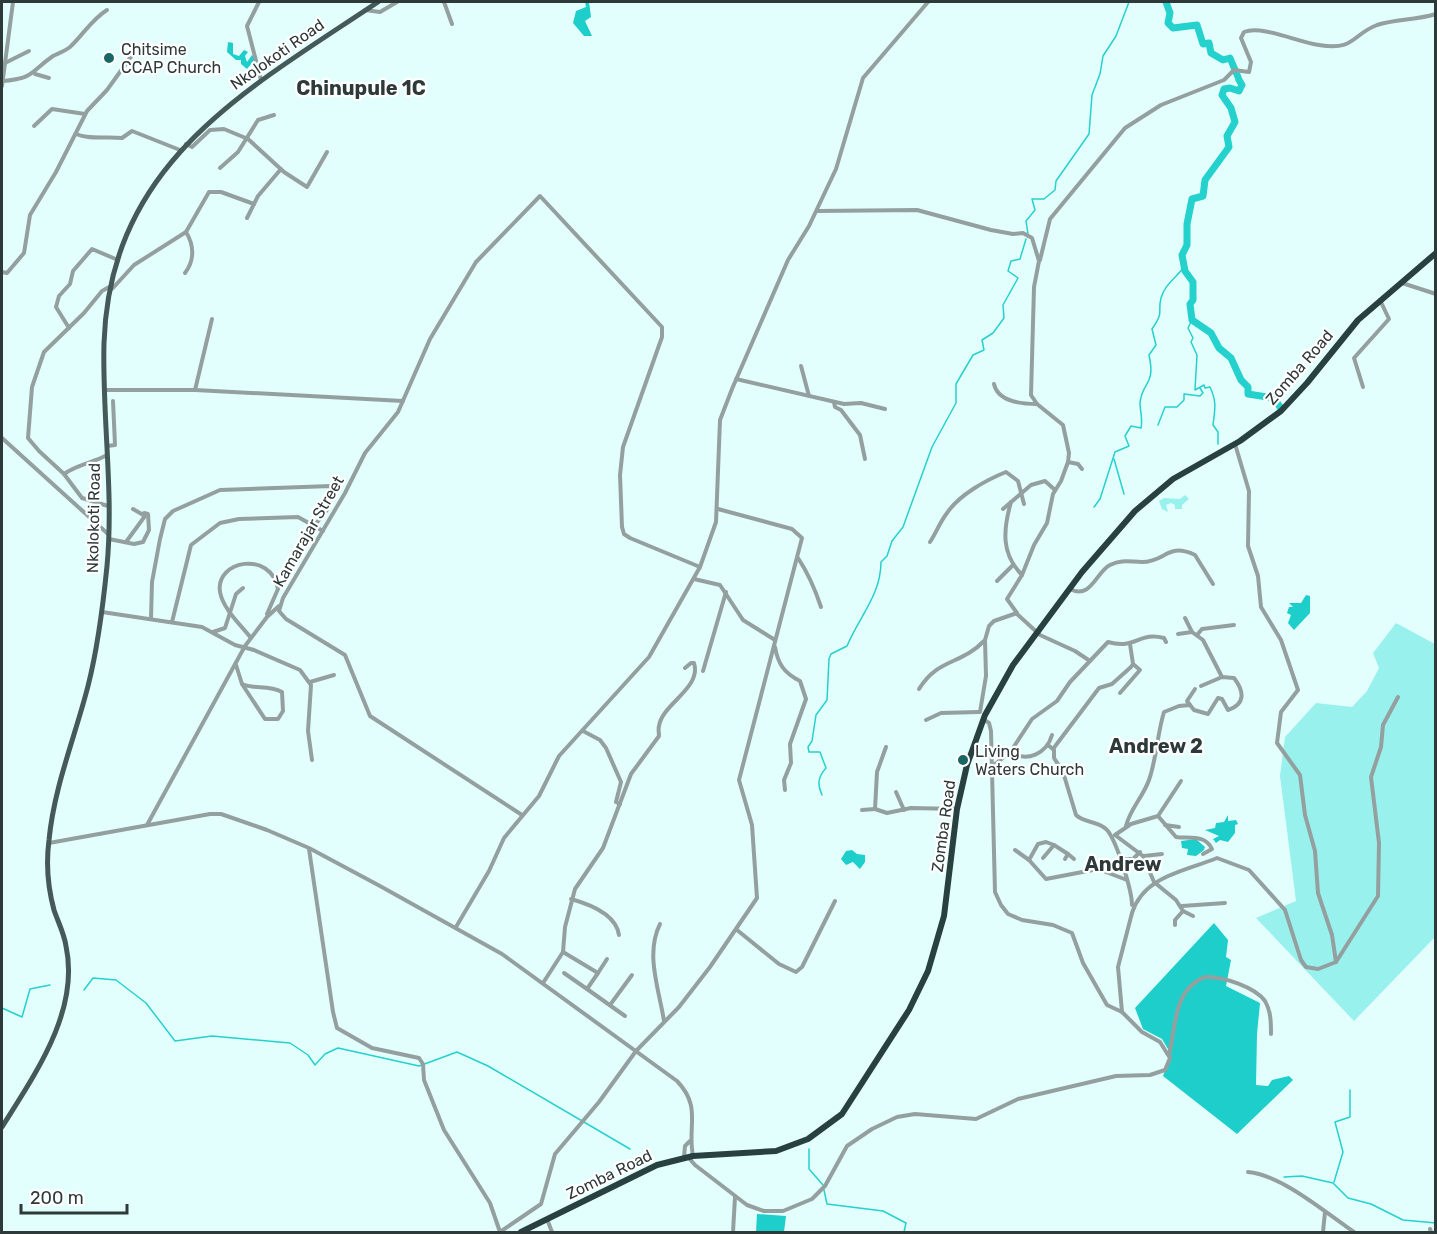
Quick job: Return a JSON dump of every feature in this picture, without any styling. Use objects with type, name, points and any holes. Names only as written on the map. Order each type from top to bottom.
[{"type":"highway","name":"Zomba Road","points":[[521,1233],[657,1165],[688,1157],[760,1153],[794,1146],[828,1126],[847,1108],[909,1010],[928,971],[944,916],[957,809],[967,765],[983,714],[1036,632],[1113,534],[1135,511],[1180,474],[1235,444],[1266,423],[1292,400],[1358,320],[1436,253]]},
{"type":"main road","name":"Nkolokoti Road","points":[[2,1127],[52,1040],[67,999],[68,951],[50,892],[48,843],[55,803],[93,665],[102,612],[109,537],[104,341],[111,285],[118,260],[137,212],[156,181],[185,144],[226,106],[261,80],[378,2]]},
{"type":"street","points":[[13,2],[3,84],[35,74],[54,56],[69,48],[92,20],[107,10]]},
{"type":"street","points":[[260,2],[247,26],[261,80]]},
{"type":"street","points":[[365,10],[380,12],[397,2]]},
{"type":"street","points":[[444,2],[452,24]]},
{"type":"street","points":[[456,927],[489,871],[504,838],[539,796],[559,756],[649,657],[694,579],[714,532],[718,510],[720,420],[736,379],[788,260],[817,211],[836,169],[862,78],[928,2]]},
{"type":"street","points":[[1090,661],[1036,632],[1006,601],[1022,575],[1034,545],[1047,523],[1055,490],[1062,482],[1070,453],[1063,425],[1037,404],[1030,389],[1034,287],[1050,219],[1125,128],[1161,105],[1224,80],[1234,70],[1249,72],[1251,62],[1241,38],[1244,32],[1251,29],[1274,32],[1283,38],[1301,42],[1341,46],[1354,42],[1376,26],[1436,14]]},
{"type":"street","points":[[5,63],[28,51]]},
{"type":"street","points":[[2,272],[7,273],[24,254],[30,215],[85,114],[112,84],[135,51]]},
{"type":"street","points":[[35,74],[49,78]]},
{"type":"street","points":[[34,126],[52,109],[85,114]]},
{"type":"street","points":[[220,168],[226,165],[248,139],[258,120],[274,116]]},
{"type":"street","points":[[185,144],[193,146],[215,129],[248,139],[281,169],[309,187],[327,152]]},
{"type":"street","points":[[75,135],[87,138],[107,135],[122,138],[132,131],[180,150]]},
{"type":"street","points":[[247,218],[254,204],[281,169]]},
{"type":"street","points":[[110,292],[134,265],[186,232],[201,202],[212,190],[254,204]]},
{"type":"street","name":"Kamarajar Street","points":[[522,815],[370,716],[345,655],[283,617],[279,611],[365,453],[393,419],[428,342],[476,262],[540,196],[662,327],[662,337],[623,447],[620,475],[622,527],[624,534],[630,538],[700,567]]},
{"type":"street","points":[[817,211],[917,210],[991,230],[1013,234],[1023,233],[1032,238],[1040,261]]},
{"type":"street","points":[[185,273],[192,256],[191,242],[186,232]]},
{"type":"street","points":[[69,328],[56,307],[59,296],[70,284],[73,271],[92,249],[118,260]]},
{"type":"street","points":[[1402,283],[1436,294]]},
{"type":"street","points":[[108,506],[85,500],[64,474],[28,438],[31,394],[41,358],[102,291],[111,285]]},
{"type":"street","points":[[1363,387],[1354,357],[1389,319],[1380,300]]},
{"type":"street","points":[[195,390],[212,319]]},
{"type":"street","points":[[801,366],[809,396]]},
{"type":"street","points":[[736,379],[809,396],[861,403],[885,409]]},
{"type":"street","points":[[994,384],[995,390],[1009,400],[1037,404]]},
{"type":"street","points":[[105,390],[195,390],[403,401]]},
{"type":"street","points":[[107,446],[115,445],[113,401]]},
{"type":"street","points":[[834,401],[835,407],[860,435],[865,459]]},
{"type":"street","points":[[2,438],[109,537],[126,542],[140,543],[145,540],[149,530],[149,516],[133,509]]},
{"type":"street","points":[[1235,444],[1249,491],[1248,546],[1258,576],[1261,607],[1281,640],[1298,690],[1281,712],[1277,743],[1299,775],[1305,815],[1315,851],[1318,893],[1332,935],[1336,962]]},
{"type":"street","points":[[64,474],[80,464],[97,461],[107,455]]},
{"type":"street","points":[[1068,462],[1078,464],[1082,469]]},
{"type":"street","points":[[930,542],[947,512],[976,484],[1006,472],[1018,481],[1024,504]]},
{"type":"street","points":[[1003,509],[1031,485],[1043,480],[1055,490]]},
{"type":"street","points":[[151,618],[152,582],[160,537],[165,519],[173,511],[220,490],[287,490],[331,486],[333,494],[327,510],[314,526]]},
{"type":"street","points":[[1011,502],[1005,547],[1012,565],[1022,575]]},
{"type":"street","points":[[309,848],[337,1028],[372,1048],[413,1054],[424,1066],[424,1080],[444,1130],[490,1203],[500,1232],[541,1203],[555,1154],[636,1051],[686,998],[737,930],[758,893],[751,820],[740,789],[740,780],[802,542],[800,534],[718,510]]},
{"type":"street","points":[[126,542],[142,520],[144,513]]},
{"type":"street","points":[[172,622],[189,550],[193,543],[220,523],[248,518],[298,517],[323,531]]},
{"type":"street","points":[[1070,589],[1081,591],[1089,588],[1105,568],[1118,562],[1127,560],[1144,562],[1175,549],[1195,555],[1213,584]]},
{"type":"street","points":[[798,558],[805,574],[815,586],[821,606]]},
{"type":"street","points":[[251,638],[230,611],[220,592],[225,574],[238,565],[260,565],[270,571],[278,589],[267,617]]},
{"type":"street","points":[[997,581],[1012,565]]},
{"type":"street","points":[[694,579],[720,585],[743,620],[775,640],[780,665],[787,675],[800,681],[806,699],[790,744],[791,763],[784,780],[785,790]]},
{"type":"street","points":[[213,632],[225,628],[236,594],[243,588]]},
{"type":"street","points":[[703,671],[726,592]]},
{"type":"street","points":[[146,825],[245,646],[267,617],[280,606]]},
{"type":"street","points":[[102,612],[151,618],[213,632],[230,642],[245,646],[300,670],[310,682],[309,740],[312,760]]},
{"type":"street","points":[[1017,614],[991,623],[985,640],[986,676],[983,714],[990,726],[993,767],[995,892],[1000,905],[1008,914],[1022,920],[1059,927],[1072,933],[1083,963],[1105,1002],[1122,1012],[1142,1032],[1160,1042],[1169,1054]]},
{"type":"street","points":[[1185,618],[1192,632],[1203,640],[1222,677]]},
{"type":"street","points":[[1197,635],[1202,628],[1234,625]]},
{"type":"street","points":[[1178,634],[1192,632]]},
{"type":"street","points":[[993,767],[1011,751],[1032,719],[1057,701],[1070,682],[1108,642],[1130,643],[1149,636],[1164,638],[1166,642]]},
{"type":"street","points":[[918,689],[929,673],[947,662],[970,655],[985,640]]},
{"type":"street","points":[[1120,693],[1140,669],[1133,664],[1130,643]]},
{"type":"street","points":[[543,983],[563,952],[572,899],[603,848],[631,774],[659,736],[658,727],[663,718],[694,676],[694,663],[685,668]]},
{"type":"street","points":[[1053,749],[1101,686],[1112,684],[1133,664]]},
{"type":"street","points":[[236,665],[242,684],[265,719],[278,719],[283,711],[282,692],[266,686],[249,687],[242,684]]},
{"type":"street","points":[[310,682],[334,675]]},
{"type":"street","points":[[1195,689],[1187,701],[1194,710],[1208,714],[1218,698],[1222,699],[1228,710],[1235,708],[1242,700],[1243,691],[1234,678],[1222,677],[1201,686]]},
{"type":"street","points":[[1122,1012],[1118,967],[1138,896],[1154,882],[1217,858],[1234,863],[1256,876],[1285,910],[1301,960],[1306,967],[1318,969],[1336,962],[1378,896],[1378,832],[1371,777],[1381,747],[1383,725],[1398,697]]},
{"type":"street","points":[[1126,826],[1131,811],[1144,792],[1154,766],[1158,749],[1156,737],[1162,714],[1179,706],[1190,705]]},
{"type":"street","points":[[926,720],[940,713],[983,714]]},
{"type":"street","points":[[583,731],[600,740],[606,748],[621,782],[616,802],[621,804]]},
{"type":"street","points":[[1011,751],[1017,756],[1029,757],[1048,745],[1052,735]]},
{"type":"street","points":[[1048,745],[1053,749],[1055,760],[1063,772],[1076,815],[1102,826],[1141,854],[1154,882],[1182,909],[1193,916]]},
{"type":"street","points":[[875,809],[877,772],[886,747]]},
{"type":"street","points":[[1113,836],[1126,826],[1158,816],[1181,781]]},
{"type":"street","points":[[896,792],[904,810]]},
{"type":"street","points":[[862,810],[875,809],[887,813],[904,810],[957,809]]},
{"type":"street","points":[[48,843],[221,814],[309,848],[502,954],[636,1051],[687,1092],[693,1109],[688,1157]]},
{"type":"street","points":[[1158,816],[1176,837],[1195,837],[1209,843],[1212,849],[1203,854]]},
{"type":"street","points":[[1164,825],[1179,827]]},
{"type":"street","points":[[1113,836],[1132,895],[1132,913]]},
{"type":"street","points":[[1029,860],[1038,844],[1046,842],[1074,859]]},
{"type":"street","points":[[1043,858],[1054,845]]},
{"type":"street","points":[[1015,850],[1029,860],[1046,879],[1098,869],[1128,880]]},
{"type":"street","points":[[1120,859],[1133,859],[1141,854],[1162,854]]},
{"type":"street","points":[[572,899],[597,908],[615,924],[619,935]]},
{"type":"street","points":[[737,930],[779,964],[796,972],[802,967],[835,901]]},
{"type":"street","points":[[1175,925],[1175,920],[1182,909],[1226,903]]},
{"type":"street","points":[[660,924],[652,953],[664,1021]]},
{"type":"street","points":[[563,952],[598,973]]},
{"type":"street","points":[[586,989],[607,959]]},
{"type":"street","points":[[564,973],[625,1016]]},
{"type":"street","points":[[610,1005],[632,975]]},
{"type":"street","points":[[691,1140],[685,1146],[694,1166],[726,1187],[735,1196],[764,1211],[774,1212],[794,1208],[812,1199],[825,1186],[847,1146],[864,1134],[897,1117],[915,1114],[961,1119],[980,1118],[1018,1099],[1116,1076],[1159,1074],[1168,1066],[1176,1014],[1181,1000],[1193,985],[1205,977],[1231,982],[1260,996],[1268,1007],[1271,1034]]},
{"type":"street","points":[[1248,1172],[1270,1179],[1325,1212],[1354,1233]]},
{"type":"street","points":[[733,1233],[735,1196]]},
{"type":"street","points":[[1323,1233],[1325,1212]]},
{"type":"street","points":[[547,1220],[552,1233]]},
{"type":"shaded area","points":[[585,2],[589,2],[591,17],[585,21],[592,36],[584,36],[573,23],[576,11],[586,7]]},
{"type":"shaded area","points":[[228,42],[233,43],[233,54],[239,56],[244,50],[248,52],[245,56],[247,62],[252,55],[256,58],[247,69],[241,64],[241,60],[236,60],[227,52]]},
{"type":"shaded area","points":[[1185,495],[1189,499],[1182,505],[1182,509],[1175,509],[1175,505],[1171,503],[1166,505],[1168,512],[1162,509],[1159,501],[1164,498],[1180,499]]},
{"type":"shaded area","points":[[1306,595],[1310,596],[1310,613],[1294,630],[1288,623],[1291,615],[1287,613],[1289,607],[1293,607],[1289,603],[1301,603]]},
{"type":"shaded area","points":[[1396,623],[1435,644],[1435,937],[1354,1021],[1256,918],[1296,901],[1280,776],[1285,737],[1316,703],[1352,707],[1367,691],[1379,668],[1373,653]]},
{"type":"shaded area","points":[[1228,815],[1228,821],[1236,820],[1238,824],[1235,825],[1235,833],[1228,842],[1220,840],[1216,843],[1213,839],[1219,836],[1205,830],[1215,828],[1216,823],[1224,822]]},
{"type":"shaded area","points":[[1196,839],[1205,847],[1204,850],[1196,856],[1187,855],[1188,849],[1182,848],[1181,841]]},
{"type":"shaded area","points":[[852,850],[857,854],[865,855],[865,862],[860,869],[853,862],[846,865],[841,859],[846,851]]},
{"type":"shaded area","points":[[1214,923],[1228,940],[1226,957],[1231,960],[1226,986],[1260,1003],[1256,1085],[1268,1086],[1272,1080],[1289,1076],[1293,1080],[1237,1134],[1163,1076],[1171,1054],[1162,1039],[1143,1029],[1135,1008]]},
{"type":"shaded area","points":[[757,1214],[786,1216],[784,1232],[756,1232]]},
{"type":"waterway","points":[[1028,234],[1026,221],[1035,210],[1032,199],[1044,199],[1055,190],[1056,181],[1089,134],[1092,95],[1100,74],[1103,56],[1116,36],[1129,2]]},
{"type":"waterway","points":[[1166,2],[1170,13],[1168,23],[1173,28],[1197,25],[1203,44],[1209,43],[1211,53],[1223,60],[1230,58],[1238,77]]},
{"type":"waterway","points":[[1239,80],[1242,85],[1239,91],[1224,89],[1222,95],[1231,108],[1235,122],[1227,136],[1229,147],[1205,180],[1203,196],[1192,199],[1187,224],[1187,245],[1182,255],[1185,271],[1193,282],[1193,300],[1190,304],[1192,320],[1211,333],[1219,348],[1231,358],[1241,380],[1248,387],[1248,394],[1274,398],[1280,407]]},
{"type":"waterway","points":[[822,795],[819,781],[826,768],[820,752],[809,752],[808,747],[812,741],[816,715],[827,700],[829,659],[831,654],[847,646],[873,595],[880,574],[881,562],[887,556],[892,541],[903,527],[932,447],[956,403],[956,384],[973,355],[984,350],[982,340],[993,333],[1004,318],[1003,305],[1018,278],[1008,271],[1011,261],[1020,259],[1026,239]]},
{"type":"waterway","points":[[1094,507],[1100,499],[1115,452],[1129,446],[1125,436],[1131,426],[1141,428],[1141,396],[1150,378],[1149,355],[1156,345],[1152,329],[1160,315],[1163,293],[1184,267]]},
{"type":"waterway","points":[[1192,320],[1188,328],[1197,355],[1195,390],[1204,385],[1205,388],[1210,387],[1215,401],[1213,425],[1218,432],[1218,444]]},
{"type":"waterway","points":[[1158,425],[1165,407],[1177,407],[1184,400],[1184,394],[1200,396],[1203,393],[1200,388]]},
{"type":"waterway","points":[[1114,459],[1124,494]]},
{"type":"waterway","points":[[84,990],[93,978],[116,980],[146,1003],[175,1041],[212,1036],[290,1043],[308,1055],[315,1065],[325,1054],[338,1048],[419,1066],[457,1052],[488,1066],[630,1149]]},
{"type":"waterway","points":[[2,1008],[22,1017],[30,989],[50,985]]},
{"type":"waterway","points":[[1334,1182],[1343,1152],[1335,1122],[1350,1117],[1350,1090]]},
{"type":"waterway","points":[[809,1149],[809,1169],[823,1185]]},
{"type":"waterway","points":[[1284,1177],[1302,1176],[1333,1183],[1348,1198],[1371,1204],[1403,1220],[1436,1223]]},
{"type":"waterway","points":[[824,1190],[827,1204],[883,1211],[906,1223],[904,1232]]},
{"type":"place","name":"Chitsime CCAP Church","points":[[109,58]]},
{"type":"place","name":"Living Waters Church","points":[[963,760]]},
{"type":"district","name":"Chinupule 1C","points":[[361,88]]},
{"type":"district","name":"Andrew 2","points":[[1156,746]]},
{"type":"district","name":"Andrew","points":[[1123,864]]}]
